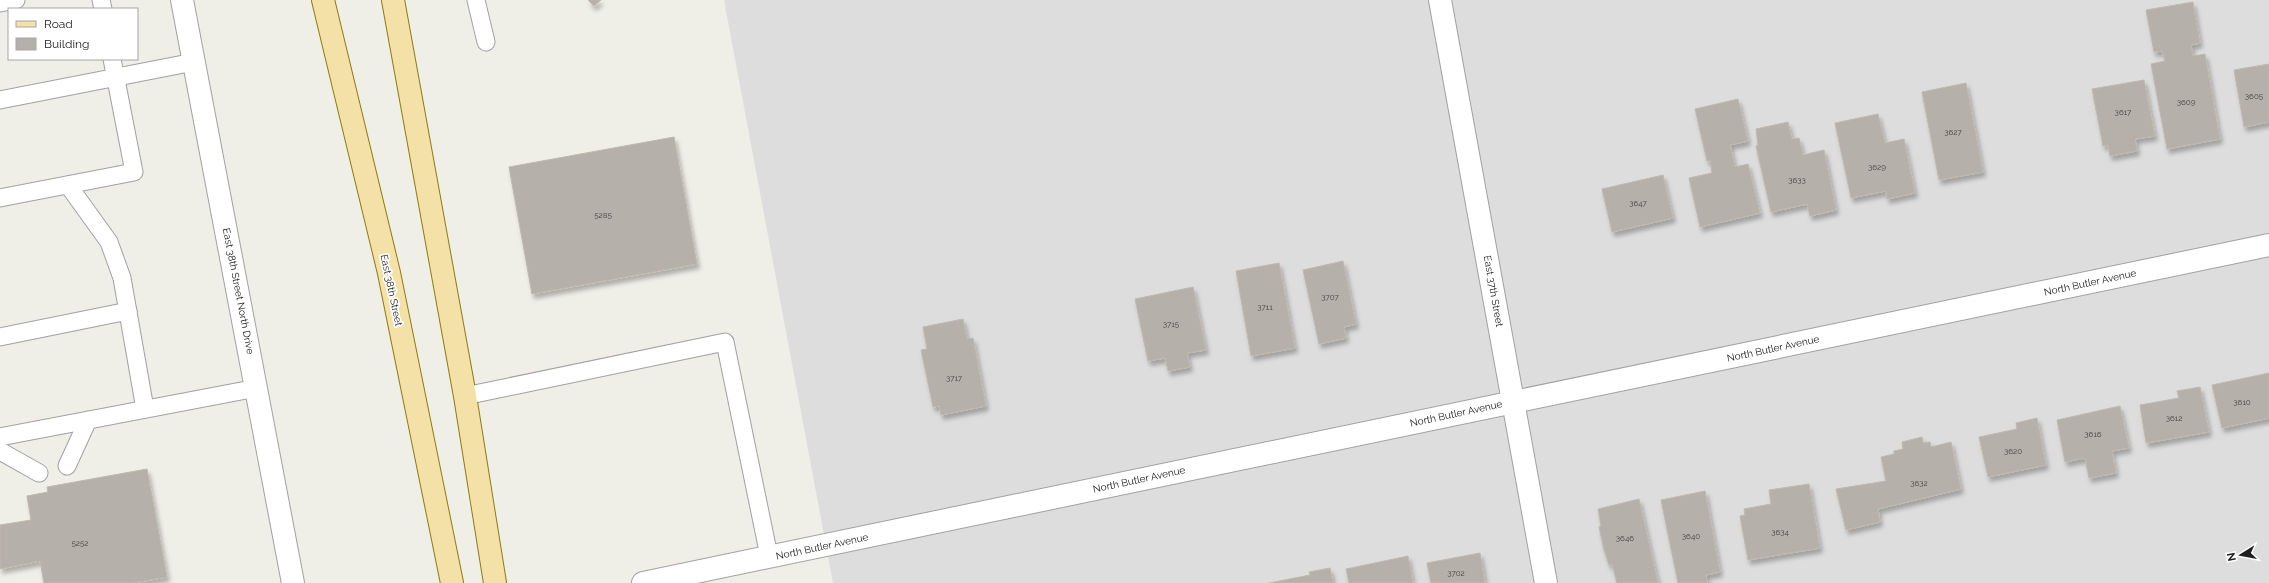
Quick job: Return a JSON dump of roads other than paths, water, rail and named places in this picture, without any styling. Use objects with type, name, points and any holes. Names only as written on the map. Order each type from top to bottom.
[{"type":"main road","name":"East 38th Street","points":[[323,0],[390,273],[452,583]]},
{"type":"main road","points":[[393,0],[465,396],[495,583]]},
{"type":"street","name":"East 38th Street North Drive","points":[[182,0],[258,388],[293,583]]},
{"type":"street","name":"East 37th Street","points":[[1440,0],[1546,583]]},
{"type":"street","name":"North Butler Avenue","points":[[643,583],[2269,245]]},
{"type":"lane","points":[[0,3],[16,0]]},
{"type":"lane","points":[[476,0],[486,42]]},
{"type":"lane","points":[[0,198],[134,172],[112,60]]},
{"type":"lane","points":[[0,100],[194,62]]},
{"type":"lane","points":[[68,184],[109,242],[122,278],[145,409]]},
{"type":"lane","points":[[0,337],[128,311]]},
{"type":"lane","points":[[465,396],[725,342],[770,556]]},
{"type":"lane","points":[[0,437],[258,388]]},
{"type":"lane","points":[[67,466],[88,420]]},
{"type":"lane","points":[[0,451],[39,473]]}]
